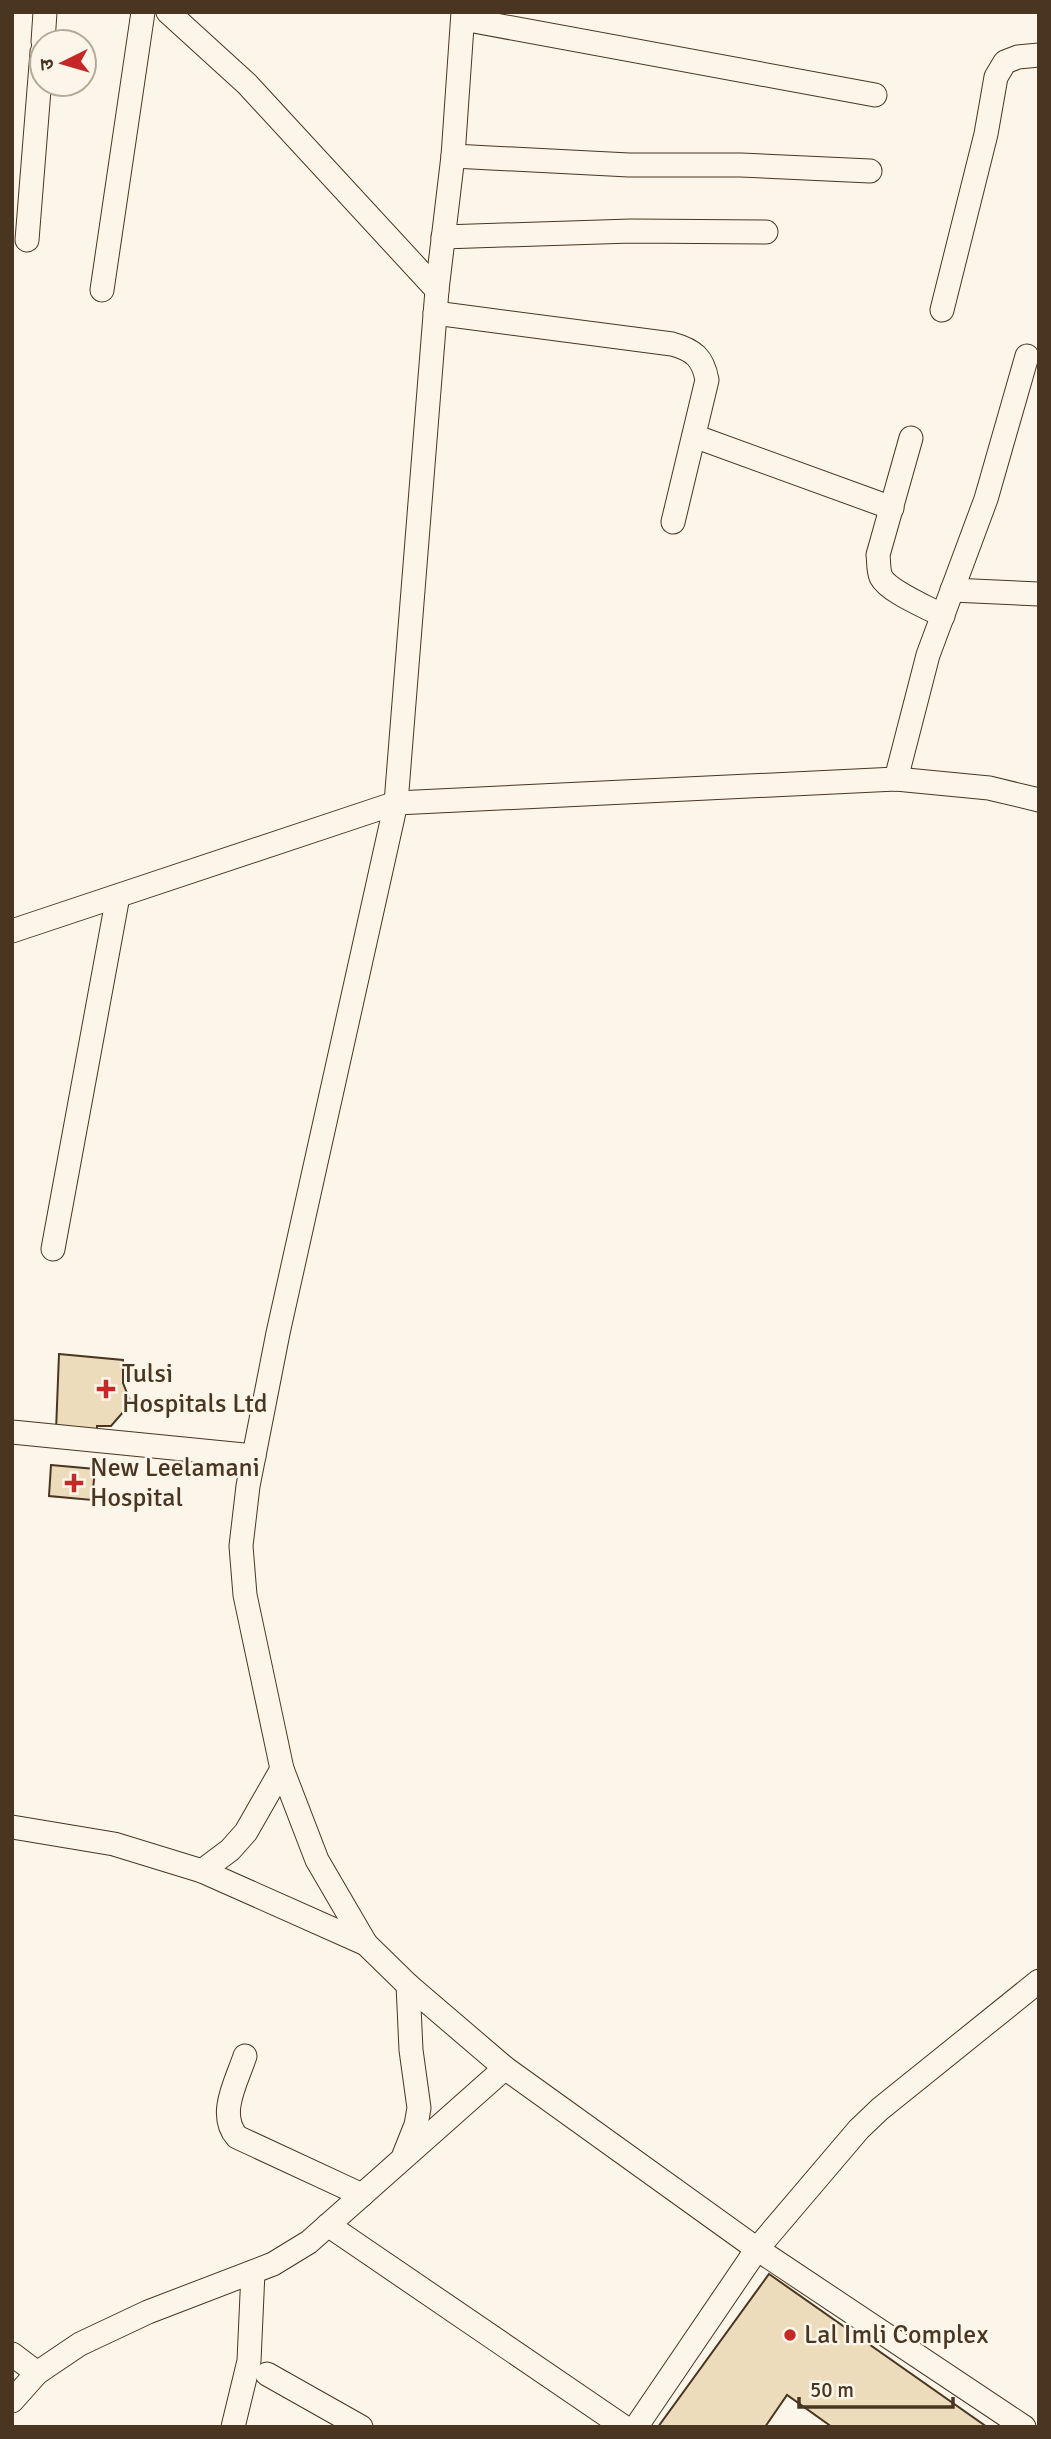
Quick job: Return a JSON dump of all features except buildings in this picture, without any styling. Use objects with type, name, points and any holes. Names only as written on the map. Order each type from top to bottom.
[{"type":"street","points":[[102,290],[143,12]]},
{"type":"street","points":[[168,12],[247,83],[437,290]]},
{"type":"street","points":[[875,95],[463,15],[453,156],[435,313],[396,803],[278,1333],[254,1457],[241,1546],[245,1595],[282,1769],[317,1860],[366,1944],[408,1985],[505,2068],[758,2249],[1024,2427]]},
{"type":"street","points":[[942,310],[986,134],[996,77],[1005,62],[1018,57],[1039,55]]},
{"type":"street","points":[[27,240],[38,98]]},
{"type":"street","points":[[453,156],[629,165],[741,165],[870,171]]},
{"type":"street","points":[[443,237],[631,231],[766,232]]},
{"type":"street","points":[[435,313],[672,344],[697,355],[704,365],[707,380],[673,522]]},
{"type":"street","points":[[896,779],[928,655],[986,499],[1027,356]]},
{"type":"street","points":[[694,436],[892,508]]},
{"type":"street","points":[[911,438],[878,555],[879,572],[883,581],[943,616]]},
{"type":"street","points":[[952,590],[1039,594]]},
{"type":"street","points":[[12,931],[396,803],[896,779],[989,788],[1039,800]]},
{"type":"street","points":[[52,1249],[118,896]]},
{"type":"street","points":[[12,1432],[254,1457]]},
{"type":"street","points":[[202,1871],[230,1850],[246,1832],[282,1769]]},
{"type":"street","points":[[14,1828],[114,1844],[202,1871],[366,1944]]},
{"type":"street","points":[[403,2158],[416,2125],[419,2108],[411,2050],[408,1985]]},
{"type":"street","points":[[636,2427],[758,2249],[859,2129],[880,2109],[1036,1987]]},
{"type":"street","points":[[245,2056],[228,2107],[230,2129],[237,2137],[362,2195]]},
{"type":"street","points":[[12,2401],[37,2373],[56,2358],[103,2332],[289,2256],[309,2242],[505,2068]]},
{"type":"street","points":[[328,2225],[624,2427]]},
{"type":"street","points":[[233,2427],[248,2361],[253,2272]]},
{"type":"street","points":[[12,2354],[37,2373]]},
{"type":"street","points":[[267,2374],[361,2427]]},
{"type":"place","name":"Tulsi Hospitals Ltd","points":[[106,1389]]},
{"type":"place","name":"New Leelamani Hospital","points":[[74,1483]]},
{"type":"place","name":"Lal Imli Complex","points":[[790,2335]]}]
